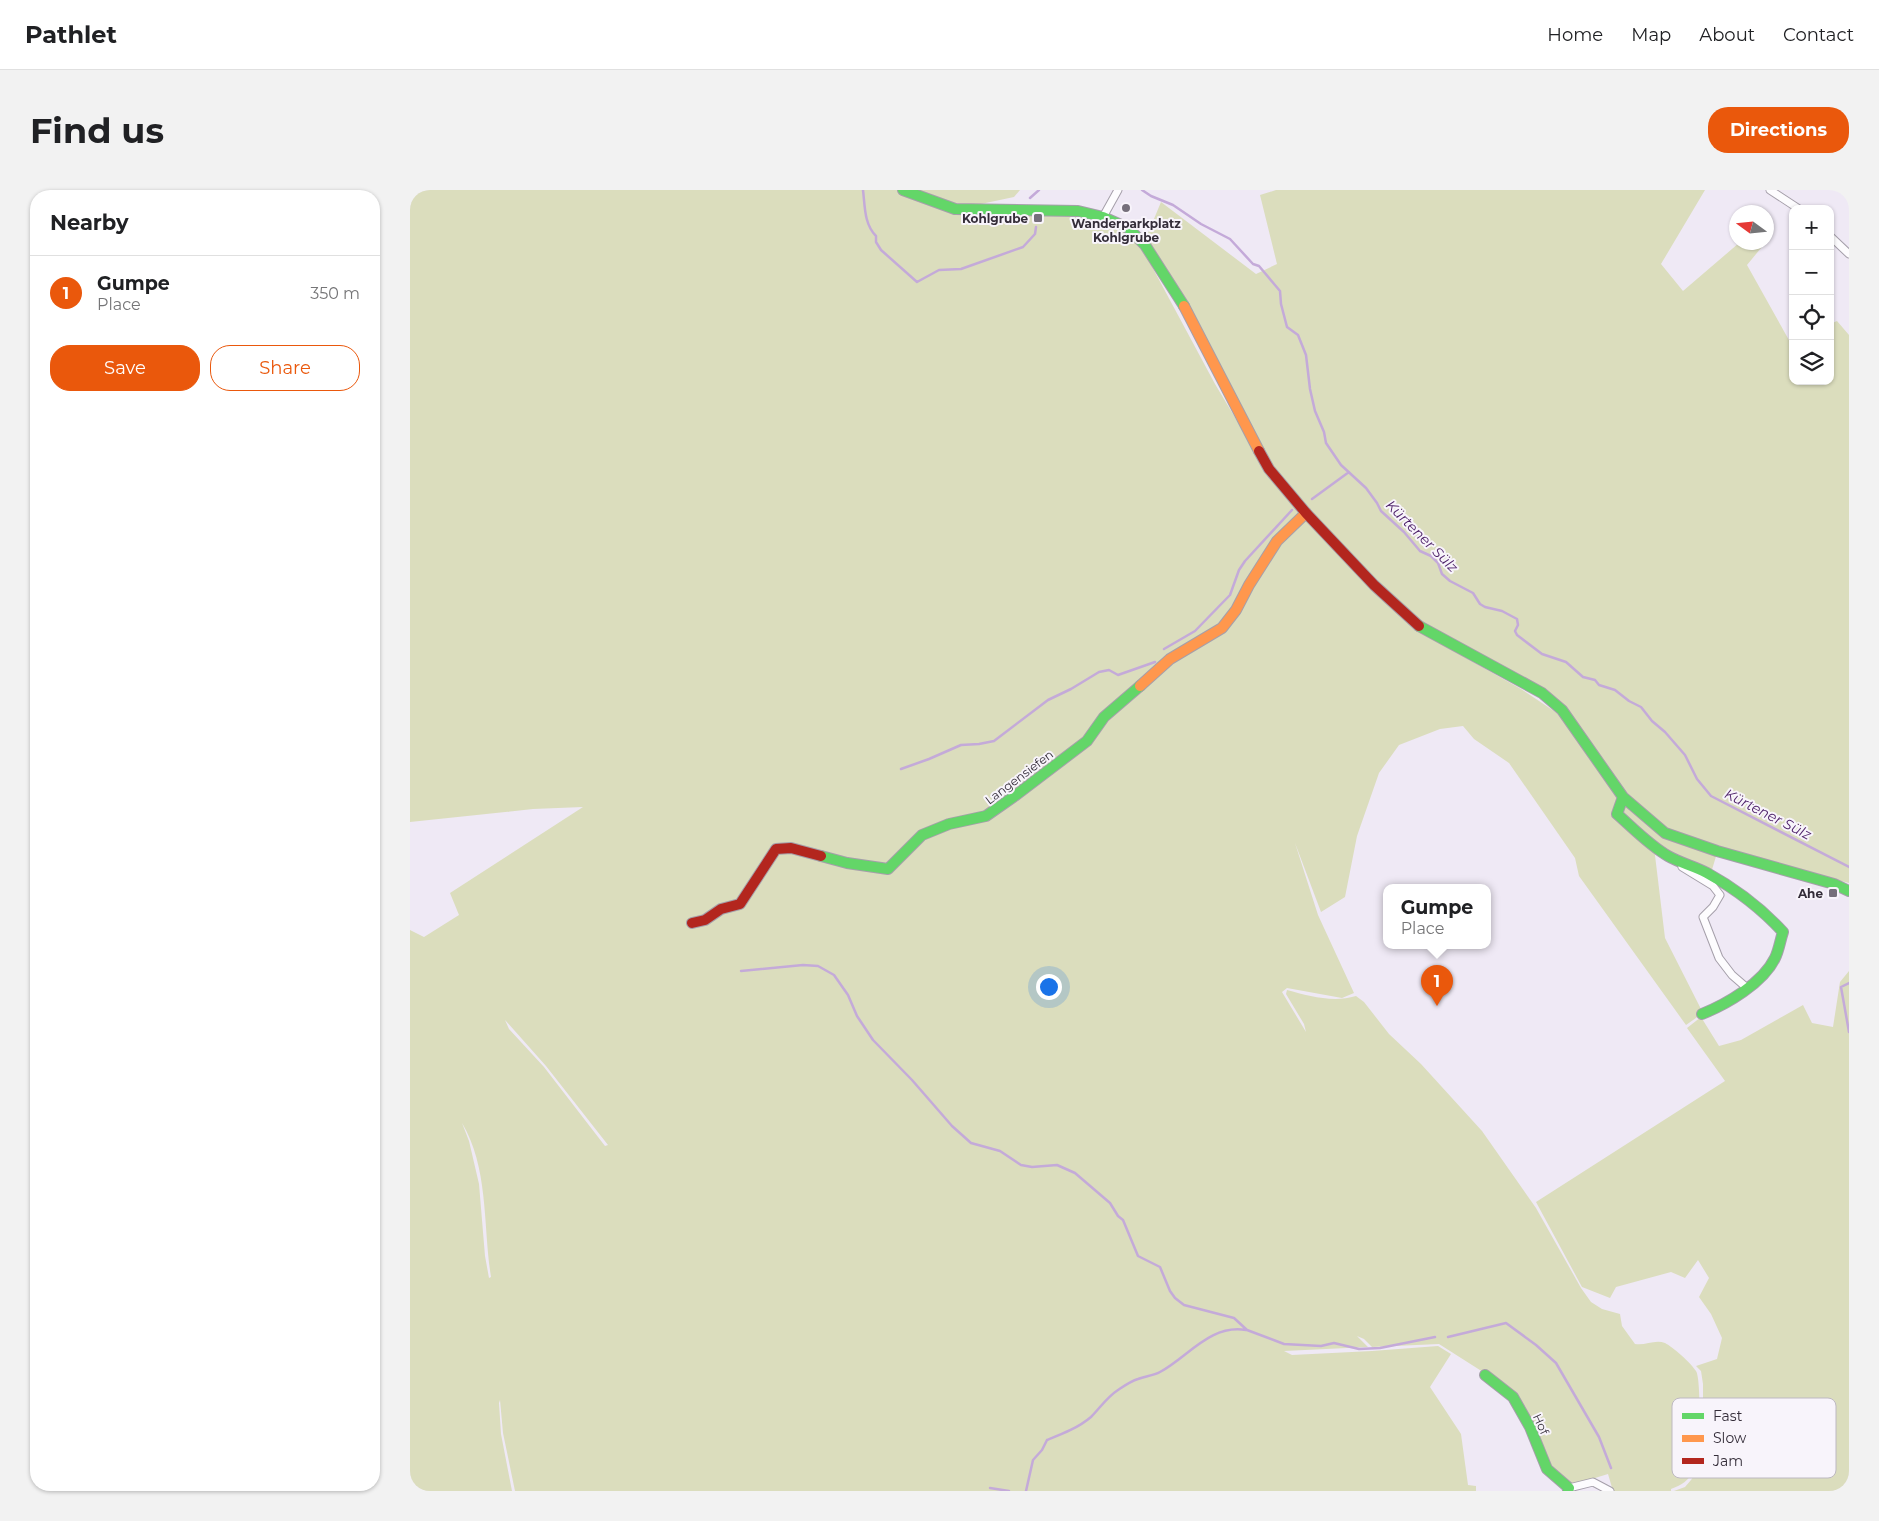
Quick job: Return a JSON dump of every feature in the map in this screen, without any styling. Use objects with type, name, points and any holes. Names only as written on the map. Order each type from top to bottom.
[{"type":"street","points":[[903,190],[955,209],[1068,211],[1103,217],[1128,228],[1145,245],[1185,308],[1269,469],[1306,513],[1374,586],[1416,624],[1542,693],[1562,710],[1623,798],[1665,833],[1717,851],[1834,884],[1849,891]]},
{"type":"street","points":[[1103,217],[1118,190]]},
{"type":"street","points":[[1770,190],[1793,205]]},
{"type":"street","points":[[1834,240],[1849,254]]},
{"type":"street","name":"Langensiefen","points":[[692,923],[705,920],[721,909],[740,904],[776,849],[791,848],[847,863],[888,868],[922,835],[948,824],[986,816],[1086,741],[1104,717],[1170,659],[1222,628],[1236,610],[1249,584],[1277,541],[1306,513]]},
{"type":"street","points":[[1623,798],[1617,814],[1677,864],[1712,886],[1720,895],[1702,917],[1720,958],[1732,975],[1747,988]]},
{"type":"street","points":[[1674,860],[1710,874],[1752,903],[1783,932],[1775,961],[1747,988],[1719,1008],[1702,1014]]},
{"type":"street","name":"Hof","points":[[1485,1375],[1513,1397],[1530,1427],[1547,1469],[1569,1490],[1592,1482],[1610,1491]]},
{"type":"green space","points":[[410,190],[1020,190],[1014,197],[957,209],[1076,215],[1099,220],[1122,230],[1141,248],[1215,384],[1267,471],[1303,513],[1276,540],[1222,629],[1279,542],[1305,516],[1343,560],[1413,628],[1521,689],[1557,713],[1622,798],[1617,813],[1654,847],[1665,938],[1703,1013],[1686,1025],[1579,876],[1575,858],[1509,763],[1474,739],[1463,726],[1440,729],[1399,745],[1379,773],[1357,836],[1345,897],[1321,912],[1295,843],[1318,915],[1354,993],[1342,998],[1287,988],[1282,992],[1306,1032],[1304,1024],[1286,994],[1287,990],[1330,999],[1339,999],[1356,996],[1364,1002],[1389,1034],[1421,1064],[1482,1131],[1536,1208],[1581,1288],[1591,1302],[1602,1309],[1620,1314],[1622,1326],[1635,1344],[1665,1343],[1694,1368],[1698,1376],[1700,1398],[1672,1398],[1672,1478],[1689,1478],[1671,1489],[1671,1491],[1613,1491],[1608,1474],[1569,1486],[1548,1466],[1531,1426],[1494,1379],[1439,1344],[1372,1347],[1364,1339],[1357,1336],[1368,1347],[1284,1351],[1292,1355],[1438,1346],[1451,1354],[1430,1387],[1461,1434],[1468,1485],[1476,1486],[1476,1491],[515,1491],[503,1433],[500,1400],[501,1434],[512,1491],[410,1491],[410,930],[424,937],[459,915],[450,893],[583,807],[533,809],[410,822]],"holes":[[[505,1020],[546,1066],[608,1145],[605,1146],[544,1067],[509,1029]],[[462,1123],[471,1140],[477,1159],[484,1198],[491,1277],[489,1278],[485,1256],[479,1184],[469,1141]]]},
{"type":"green space","points":[[1276,190],[1705,190],[1661,264],[1683,291],[1731,250],[1759,250],[1747,265],[1789,340],[1789,385],[1834,385],[1834,322],[1837,321],[1849,335],[1849,883],[1717,848],[1666,831],[1624,797],[1563,708],[1418,622],[1374,584],[1272,467],[1187,304],[1146,238],[1161,202],[1256,274],[1277,264],[1260,195]]},
{"type":"green space","points":[[1623,800],[1641,816],[1717,853],[1711,873],[1675,859],[1619,814]]},
{"type":"green space","points":[[1849,971],[1849,1491],[1674,1491],[1685,1487],[1692,1478],[1836,1478],[1836,1398],[1703,1398],[1701,1371],[1696,1366],[1717,1359],[1722,1338],[1711,1314],[1699,1297],[1709,1278],[1698,1260],[1685,1278],[1671,1272],[1616,1287],[1610,1298],[1582,1287],[1536,1202],[1725,1081],[1687,1028],[1701,1017],[1719,1046],[1741,1040],[1803,1005],[1812,1023],[1833,1027],[1840,982]]},
{"type":"waterway","name":"Kürtener Sülz","points":[[863,190],[867,220],[876,236],[876,242],[881,250],[917,282],[939,270],[961,269],[1023,247],[1035,234],[1036,227]]},
{"type":"waterway","name":"Kürtener Sülz","points":[[1030,198],[1039,190]]},
{"type":"waterway","name":"Kürtener Sülz","points":[[1142,190],[1173,205],[1201,224],[1230,239],[1253,264],[1259,266],[1280,291],[1287,327],[1298,335],[1306,355],[1310,389],[1326,443],[1341,465],[1366,488],[1381,511],[1404,532],[1420,551],[1431,556],[1438,563],[1442,574],[1450,581],[1473,593],[1480,604],[1502,611],[1517,619],[1518,625],[1515,631],[1517,635],[1542,654],[1566,662],[1583,677],[1595,680],[1599,685],[1615,690],[1629,701],[1641,707],[1685,755],[1697,779],[1711,796],[1849,867]]},
{"type":"waterway","points":[[1312,499],[1349,472]]},
{"type":"waterway","points":[[1164,649],[1195,631],[1230,595],[1239,570],[1245,561],[1292,510]]},
{"type":"waterway","points":[[901,769],[961,745],[994,741],[1048,700],[1099,672],[1109,670],[1118,675],[1155,662]]},
{"type":"waterway","points":[[741,971],[803,965],[818,966],[834,975],[848,995],[857,1016],[873,1040],[912,1080],[952,1126],[971,1143],[1000,1151],[1021,1165],[1032,1167],[1057,1165],[1075,1173],[1110,1203],[1118,1216],[1123,1220],[1138,1256],[1160,1267],[1170,1291],[1184,1305],[1234,1318],[1247,1330],[1284,1344],[1321,1346],[1334,1343],[1359,1349],[1380,1348],[1435,1337]]},
{"type":"waterway","name":"Kürtener Sülz","points":[[1849,983],[1841,987],[1849,1032]]},
{"type":"waterway","points":[[1448,1337],[1506,1323],[1536,1345],[1556,1363],[1599,1437],[1611,1468]]},
{"type":"waterway","points":[[1026,1491],[1033,1460],[1042,1450],[1047,1440],[1081,1424],[1091,1417],[1118,1390],[1133,1381],[1160,1372],[1210,1337],[1233,1329],[1246,1330]]},
{"type":"waterway","points":[[990,1488],[1009,1491]]},
{"type":"traffic: fast","points":[[903,190],[955,209],[1078,211],[1103,217],[1128,228],[1145,245],[1184,306]]},
{"type":"traffic: fast","points":[[1419,626],[1542,693],[1562,710],[1623,797],[1665,833],[1717,851],[1834,884],[1849,891]]},
{"type":"traffic: fast","points":[[821,856],[847,863],[888,869],[922,835],[949,824],[986,816],[1016,795],[1087,741],[1104,717],[1140,686]]},
{"type":"traffic: fast","points":[[1623,797],[1617,814],[1648,842],[1677,861],[1718,879],[1757,907],[1783,932],[1778,952],[1762,976],[1743,992],[1722,1005],[1702,1014]]},
{"type":"traffic: fast","points":[[1485,1375],[1513,1397],[1530,1427],[1547,1469],[1569,1488],[1568,1491]]},
{"type":"traffic: slow","points":[[1184,306],[1259,451]]},
{"type":"traffic: slow","points":[[1140,686],[1170,659],[1222,628],[1236,610],[1249,585],[1277,541],[1306,513]]},
{"type":"traffic: jam","points":[[1259,451],[1269,469],[1306,513],[1374,585],[1419,626]]},
{"type":"traffic: jam","points":[[692,923],[705,920],[721,909],[740,904],[776,849],[791,848],[821,856]]},
{"type":"place","name":"Wanderparkplatz Kohlgrube","points":[[1126,208]]},
{"type":"place","name":"Kohlgrube","points":[[1038,218]]},
{"type":"place","name":"Ahe","points":[[1833,893]]},
{"type":"place","name":"Gumpe","points":[[1437,1006]]}]
